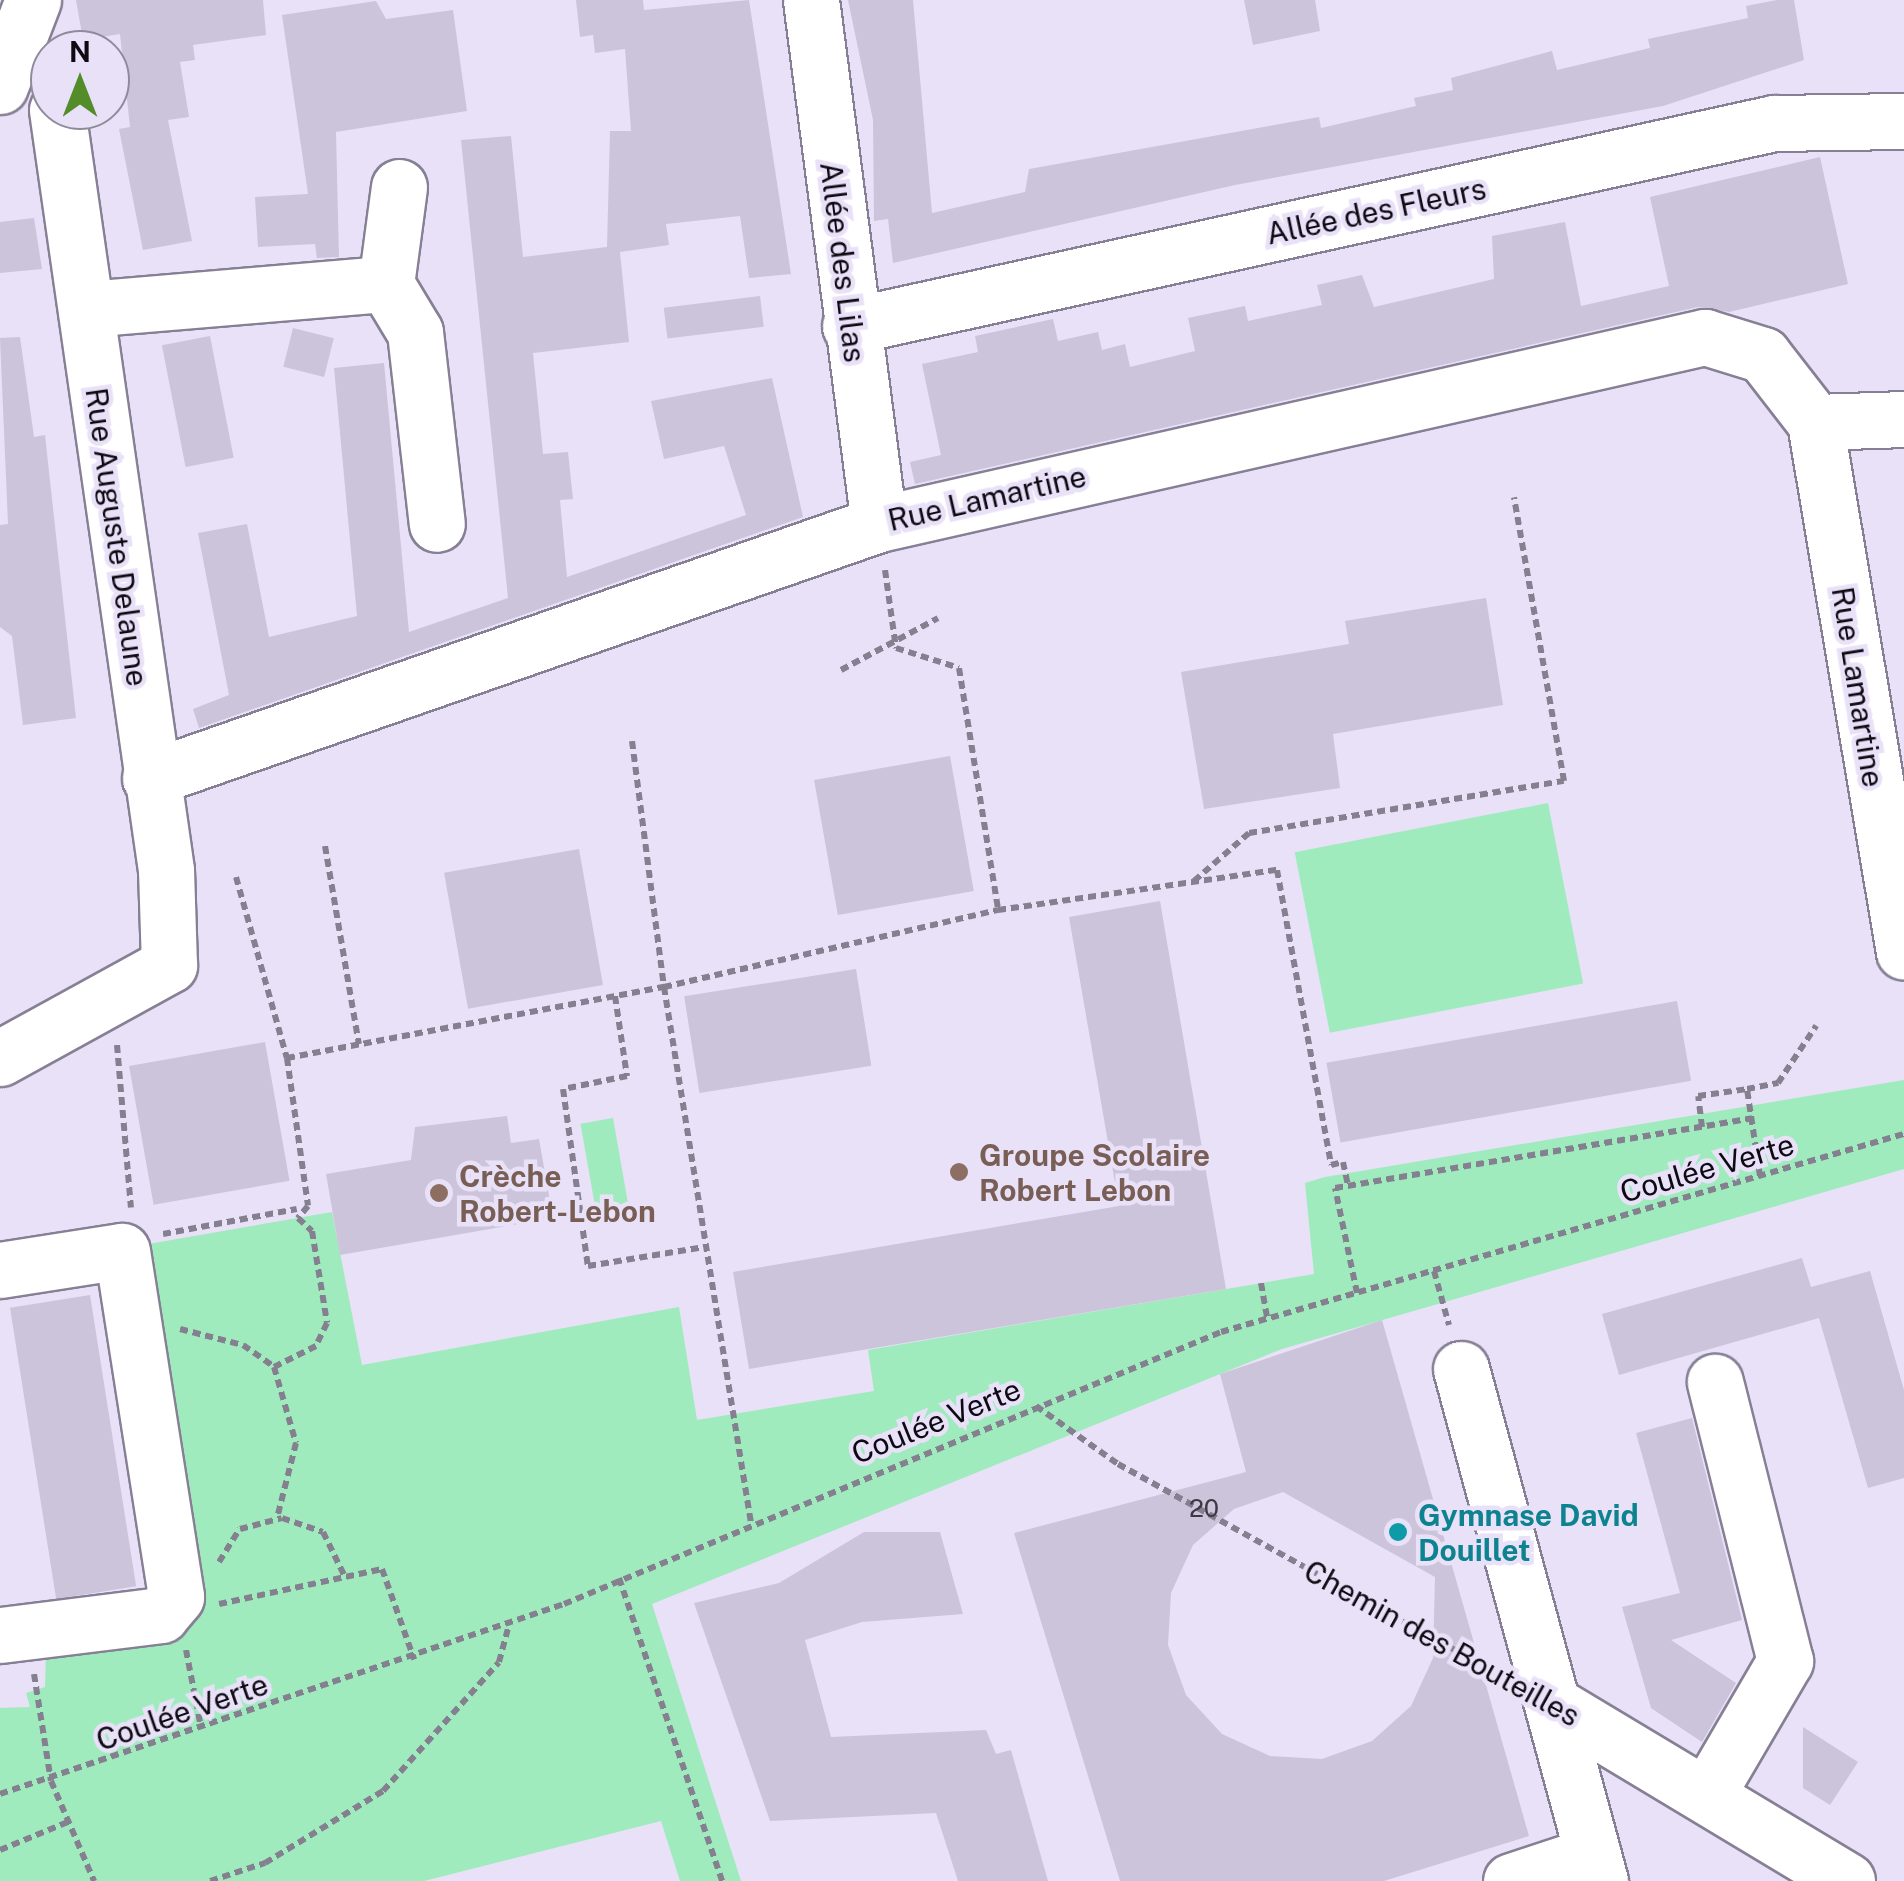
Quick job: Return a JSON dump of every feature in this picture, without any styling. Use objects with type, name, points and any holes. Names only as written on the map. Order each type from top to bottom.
[{"type":"street","points":[[37,0],[43,30]]},
{"type":"street","points":[[0,86],[37,0]]},
{"type":"street","name":"Allée des Lilas","points":[[811,0],[850,326],[879,524]]},
{"type":"street","name":"Allée des Fleurs","points":[[850,326],[1774,123],[1904,122]]},
{"type":"street","name":"Rue Auguste Delaune","points":[[60,130],[150,778],[169,965],[104,1001]]},
{"type":"street","points":[[400,188],[386,284],[414,332],[437,524]]},
{"type":"street","points":[[86,308],[386,284]]},
{"type":"street","name":"Rue Lamartine","points":[[150,778],[879,524],[1678,338],[1763,355],[1815,422],[1904,952]]},
{"type":"street","points":[[1815,422],[1904,419]]},
{"type":"street","points":[[0,1058],[104,1001]]},
{"type":"street","points":[[0,1270],[128,1245],[132,1314],[176,1598],[161,1615],[14,1637]]},
{"type":"street","points":[[1461,1370],[1596,1867],[1510,1881]]},
{"type":"street","points":[[1709,1791],[1785,1661],[1715,1382]]},
{"type":"street","name":"Chemin des Bouteilles","points":[[1552,1704],[1709,1791],[1847,1881]]},
{"type":"path","points":[[1193,882],[1248,832],[1564,782],[1514,497]]},
{"type":"path","points":[[879,524],[896,648]]},
{"type":"path","points":[[841,670],[896,648],[938,618]]},
{"type":"path","points":[[896,648],[959,668],[998,910]]},
{"type":"path","points":[[632,741],[664,986],[750,1524]]},
{"type":"path","points":[[325,846],[358,1044]]},
{"type":"path","points":[[287,1058],[664,986],[998,910],[1277,870],[1331,1165],[1343,1162],[1348,1186]]},
{"type":"path","points":[[104,1001],[116,1038],[128,1245],[308,1206],[287,1058],[236,877]]},
{"type":"path","points":[[614,996],[626,1076],[564,1089],[588,1266],[704,1247]]},
{"type":"path","points":[[1702,1126],[1698,1096],[1778,1084],[1816,1026]]},
{"type":"path","points":[[1747,1089],[1760,1176]]},
{"type":"path","points":[[1358,1293],[1335,1188],[1752,1118]]},
{"type":"path","name":"Coulée Verte","points":[[0,1794],[51,1781],[509,1624],[1036,1406],[1267,1318],[1904,1134]]},
{"type":"path","points":[[274,1368],[316,1346],[328,1323],[312,1232],[297,1209]]},
{"type":"path","points":[[1262,1283],[1267,1318]]},
{"type":"path","points":[[132,1314],[243,1345],[274,1368],[296,1444],[277,1518]]},
{"type":"path","name":"Chemin des Bouteilles","points":[[1036,1406],[1118,1464],[1552,1704]]},
{"type":"path","points":[[214,1582],[240,1530],[277,1518],[323,1532],[345,1576]]},
{"type":"path","points":[[207,1607],[382,1568],[414,1659]]},
{"type":"path","points":[[618,1578],[722,1881]]},
{"type":"path","points":[[216,1593],[218,1604]]},
{"type":"path","points":[[210,1881],[265,1863],[383,1791],[498,1662],[509,1624]]},
{"type":"path","points":[[14,1637],[51,1781],[94,1881]]},
{"type":"path","points":[[190,1674],[201,1727]]},
{"type":"path","points":[[0,1850],[68,1822]]},
{"type":"green space","points":[[1548,803],[1583,984],[1330,1033],[1295,852]]},
{"type":"green space","points":[[1904,1080],[1904,1169],[1282,1349],[652,1604],[741,1881],[680,1881],[661,1821],[424,1881],[0,1881],[0,1708],[30,1707],[26,1693],[45,1687],[46,1648],[194,1622],[131,1247],[332,1212],[362,1365],[679,1307],[697,1420],[874,1391],[868,1350],[1314,1274],[1305,1183],[1325,1177]]},
{"type":"green space","points":[[613,1118],[630,1216],[598,1222],[581,1124]]},
{"type":"building","points":[[76,0],[263,0],[266,35],[193,45],[195,60],[180,62],[189,117],[168,120],[192,241],[143,250],[119,130],[130,130],[130,30],[81,30]]},
{"type":"building","points":[[576,0],[643,0],[644,10],[749,0],[791,274],[749,278],[740,216],[666,224],[669,245],[620,252],[629,342],[533,353],[543,454],[568,452],[573,499],[560,500],[567,577],[746,515],[724,446],[664,459],[651,401],[772,378],[803,517],[199,728],[193,709],[229,695],[198,533],[247,524],[269,637],[357,616],[334,368],[384,363],[409,632],[508,598],[461,140],[511,136],[523,257],[607,247],[610,131],[631,131],[625,49],[595,53],[593,35],[580,37]]},
{"type":"building","points":[[848,0],[913,0],[932,213],[1025,192],[1029,169],[1319,117],[1321,128],[1416,106],[1414,98],[1453,90],[1451,78],[1552,51],[1557,70],[1650,48],[1648,39],[1748,18],[1746,6],[1777,0],[1794,0],[1804,60],[1663,106],[1235,185],[893,263],[888,219],[874,221],[873,120]]},
{"type":"building","points":[[1244,0],[1315,0],[1320,31],[1253,45]]},
{"type":"building","points":[[376,1],[386,19],[453,10],[467,111],[336,132],[339,257],[317,258],[315,244],[258,247],[255,197],[308,194],[282,15]]},
{"type":"building","points":[[1820,157],[1848,284],[1729,312],[1698,307],[915,484],[910,462],[941,455],[922,364],[978,352],[975,336],[1053,319],[1058,341],[1098,332],[1102,350],[1125,344],[1130,367],[1195,351],[1188,318],[1245,306],[1248,321],[1322,305],[1317,285],[1362,275],[1374,307],[1494,279],[1492,236],[1565,222],[1581,306],[1669,286],[1650,197]]},
{"type":"building","points":[[34,218],[42,269],[0,273],[0,222]]},
{"type":"building","points":[[760,296],[764,327],[668,339],[664,308]]},
{"type":"building","points":[[293,328],[334,338],[324,377],[283,367]]},
{"type":"building","points":[[210,336],[234,458],[186,467],[162,345]]},
{"type":"building","points":[[20,337],[34,437],[45,435],[76,718],[23,725],[12,636],[0,627],[0,525],[8,524],[0,338]]},
{"type":"building","points":[[1486,598],[1503,705],[1333,734],[1340,788],[1204,809],[1181,672],[1349,644],[1345,621]]},
{"type":"building","points":[[950,756],[974,891],[838,915],[814,780]]},
{"type":"building","points":[[579,849],[603,985],[468,1009],[444,873]]},
{"type":"building","points":[[1160,901],[1226,1289],[749,1369],[733,1272],[1119,1206],[1069,917]]},
{"type":"building","points":[[856,969],[871,1066],[699,1093],[684,996]]},
{"type":"building","points":[[1677,1001],[1691,1081],[1340,1143],[1326,1063]]},
{"type":"building","points":[[265,1042],[289,1181],[154,1205],[129,1066]]},
{"type":"building","name":"Crèche Robert-Lebon","points":[[507,1116],[511,1143],[539,1139],[553,1218],[340,1255],[326,1174],[411,1160],[415,1127]]},
{"type":"building","points":[[1802,1258],[1811,1287],[1870,1271],[1904,1390],[1904,1478],[1868,1488],[1819,1318],[1619,1375],[1602,1314]]},
{"type":"building","points":[[90,1295],[136,1586],[56,1599],[10,1308]]},
{"type":"building","points":[[1382,1320],[1529,1836],[1384,1881],[1120,1881],[1014,1533],[1246,1472],[1220,1374]],"holes":[[[1283,1492],[1435,1577],[1433,1658],[1411,1706],[1372,1741],[1322,1759],[1270,1756],[1222,1734],[1186,1695],[1168,1645],[1171,1593],[1193,1545],[1234,1509]]]},
{"type":"building","points":[[1692,1418],[1742,1620],[1671,1640],[1736,1683],[1702,1742],[1651,1708],[1622,1607],[1680,1593],[1636,1433]]},
{"type":"building","points":[[864,1532],[940,1532],[963,1614],[862,1622],[805,1640],[831,1737],[986,1730],[996,1754],[1011,1750],[1048,1881],[958,1881],[936,1813],[770,1821],[694,1603],[779,1583]]},
{"type":"building","points":[[1803,1727],[1858,1762],[1830,1805],[1803,1788]]},
{"type":"place","name":"Groupe Scolaire Robert Lebon","points":[[959,1172]]},
{"type":"place","name":"Crèche Robert-Lebon","points":[[439,1193]]},
{"type":"place","name":"Gymnase David Douillet","points":[[1398,1532]]}]
